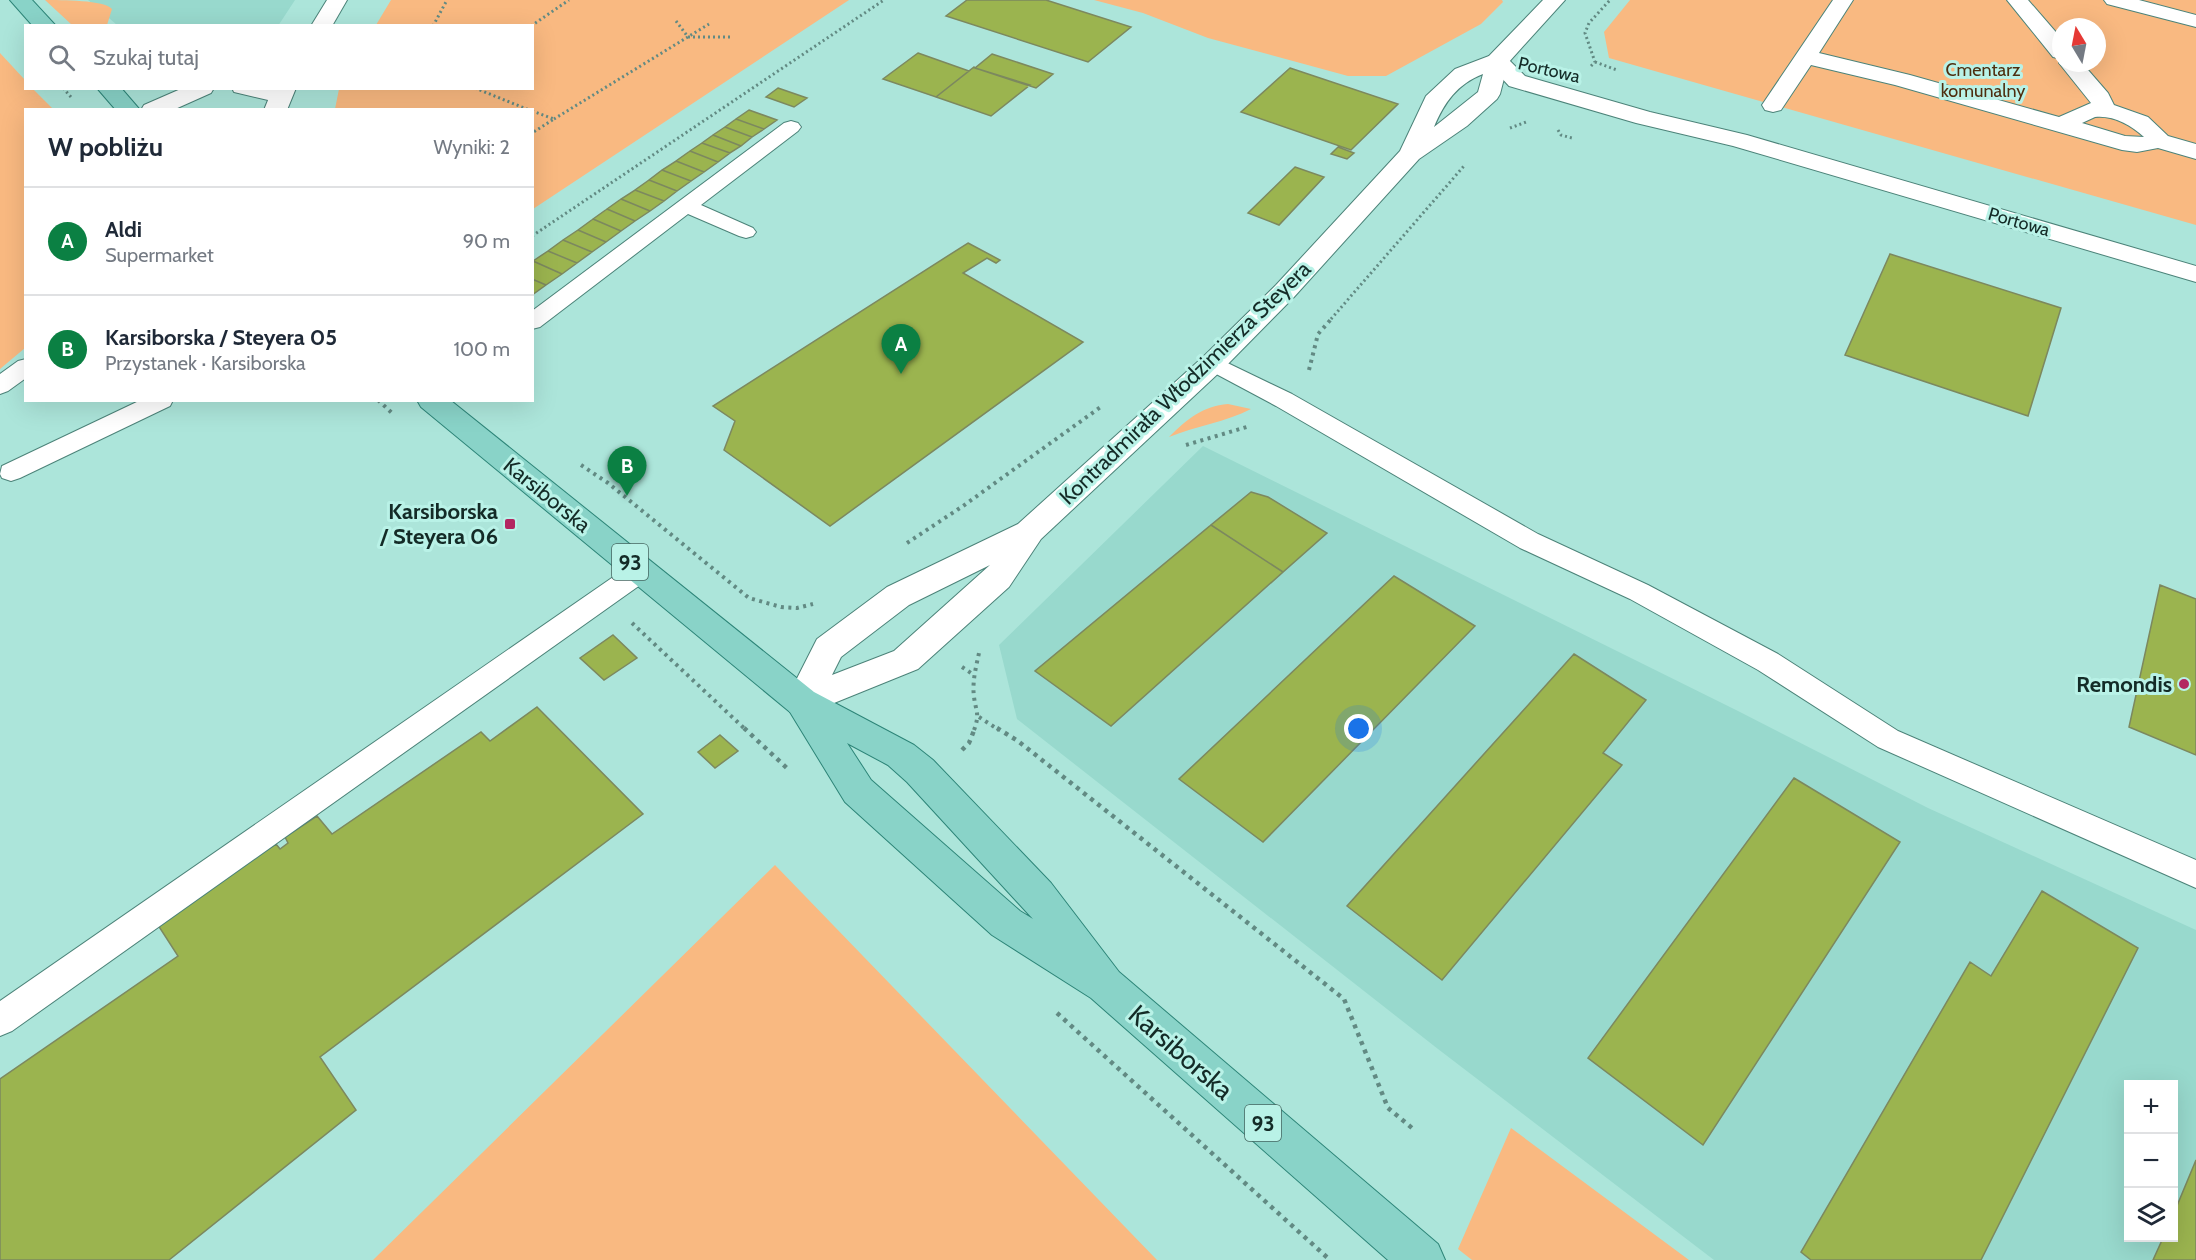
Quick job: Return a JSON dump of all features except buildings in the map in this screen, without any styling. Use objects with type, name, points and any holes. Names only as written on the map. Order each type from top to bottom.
[{"type":"main road","points":[[20,0],[44,24]]},
{"type":"main road","points":[[110,90],[127,108]]},
{"type":"main road","name":"Karsiborska","points":[[433,402],[802,702],[901,755],[920,771],[1038,895],[1105,985]]},
{"type":"main road","name":"Karsiborska","points":[[802,702],[858,791],[1006,923],[1105,985],[1422,1260]]},
{"type":"street","points":[[322,24],[337,0]]},
{"type":"street","name":"Kontradmirała Włodzimierza Steyera","points":[[1411,154],[1434,101],[1463,74],[1497,61],[1555,0]]},
{"type":"street","points":[[1773,105],[1843,0]]},
{"type":"street","points":[[2017,0],[2052,41]]},
{"type":"street","points":[[2114,0],[2196,21]]},
{"type":"street","points":[[1807,57],[1902,80],[2122,143],[2137,145],[2159,141],[2196,152]]},
{"type":"street","name":"Kontradmirała Włodzimierza Steyera","points":[[802,702],[906,660],[998,578],[1030,531],[1213,363],[1285,291],[1411,154],[1459,121],[1489,94],[1497,61]]},
{"type":"street","name":"Portowa","points":[[1497,61],[1530,63],[1563,72]]},
{"type":"street","name":"Portowa","points":[[1497,61],[1517,81],[1644,118],[1739,140],[2196,274]]},
{"type":"street","points":[[2078,72],[2100,98],[2105,110]]},
{"type":"street","name":"Portowa","points":[[1608,85],[1656,102],[1739,140]]},
{"type":"street","points":[[157,108],[198,90]]},
{"type":"street","points":[[2062,125],[2093,110],[2105,110],[2149,127],[2159,141]]},
{"type":"street","name":"Kontradmirała Włodzimierza Steyera","points":[[802,702],[829,648],[878,610],[898,596],[1030,531]]},
{"type":"lane","points":[[249,90],[280,98]]},
{"type":"lane","points":[[534,321],[791,127]]},
{"type":"lane","points":[[687,206],[746,232]]},
{"type":"lane","points":[[1213,363],[1284,400],[1529,541],[1639,592],[1768,662],[1888,739],[2196,874]]},
{"type":"lane","points":[[0,386],[24,368]]},
{"type":"lane","points":[[11,472],[158,402]]},
{"type":"lane","points":[[0,1020],[640,571]]},
{"type":"path","points":[[434,24],[447,0]]},
{"type":"path","points":[[534,24],[568,0]]},
{"type":"path","points":[[534,235],[884,0]]},
{"type":"path","points":[[1590,68],[1594,62],[1594,56],[1585,33],[1589,23],[1610,0]]},
{"type":"path","points":[[676,21],[688,37]]},
{"type":"path","points":[[534,132],[709,24]]},
{"type":"path","points":[[688,37],[731,37]]},
{"type":"path","points":[[480,90],[526,108]]},
{"type":"path","points":[[534,111],[554,119]]},
{"type":"path","points":[[1502,131],[1535,119]]},
{"type":"path","points":[[1307,375],[1318,334],[1467,162]]},
{"type":"path","points":[[899,548],[963,506],[1103,405]]},
{"type":"path","points":[[1180,448],[1256,424]]},
{"type":"path","points":[[580,465],[608,483],[749,598],[765,605],[785,608],[806,607],[816,603]]},
{"type":"path","points":[[955,755],[969,743],[979,717],[974,696],[974,675],[980,647]]},
{"type":"path","points":[[979,717],[1018,741],[1344,999],[1388,1108],[1412,1128]]},
{"type":"path","points":[[1054,1011],[1329,1260]]},
{"type":"shaded area","points":[[88,0],[295,0],[279,24],[116,24]]},
{"type":"shaded area","points":[[1203,446],[1738,711],[1928,808],[2196,930],[2196,1260],[1714,1260],[1438,1049],[1017,719],[999,645]]},
{"type":"green space","points":[[45,0],[92,2],[112,9],[107,24],[71,24]]},
{"type":"green space","points":[[391,0],[849,0],[534,208],[534,108],[335,108],[339,90],[534,90],[534,24],[377,24]]},
{"type":"green space","points":[[1094,0],[1502,0],[1503,2],[1481,24],[1386,76],[1348,76],[1208,38],[1143,13]]},
{"type":"green space","name":"Cmentarz komunalny","points":[[1630,0],[2196,0],[2196,225],[1609,58],[1604,32]]},
{"type":"green space","points":[[0,53],[24,79],[24,90],[34,90],[52,108],[24,108],[24,349],[0,369]]},
{"type":"green space","points":[[1228,404],[1251,409],[1169,437],[1196,414],[1211,407]]},
{"type":"green space","points":[[775,865],[1157,1260],[373,1260]]},
{"type":"green space","points":[[1511,1128],[1689,1260],[1472,1260],[1458,1249]]},
{"type":"place","name":"Aldi","points":[[901,374]]},
{"type":"place","name":"Karsiborska / Steyera 05","points":[[627,496]]},
{"type":"place","name":"Karsiborska / Steyera 06","points":[[510,524]]},
{"type":"place","name":"Remondis","points":[[2184,684]]}]
